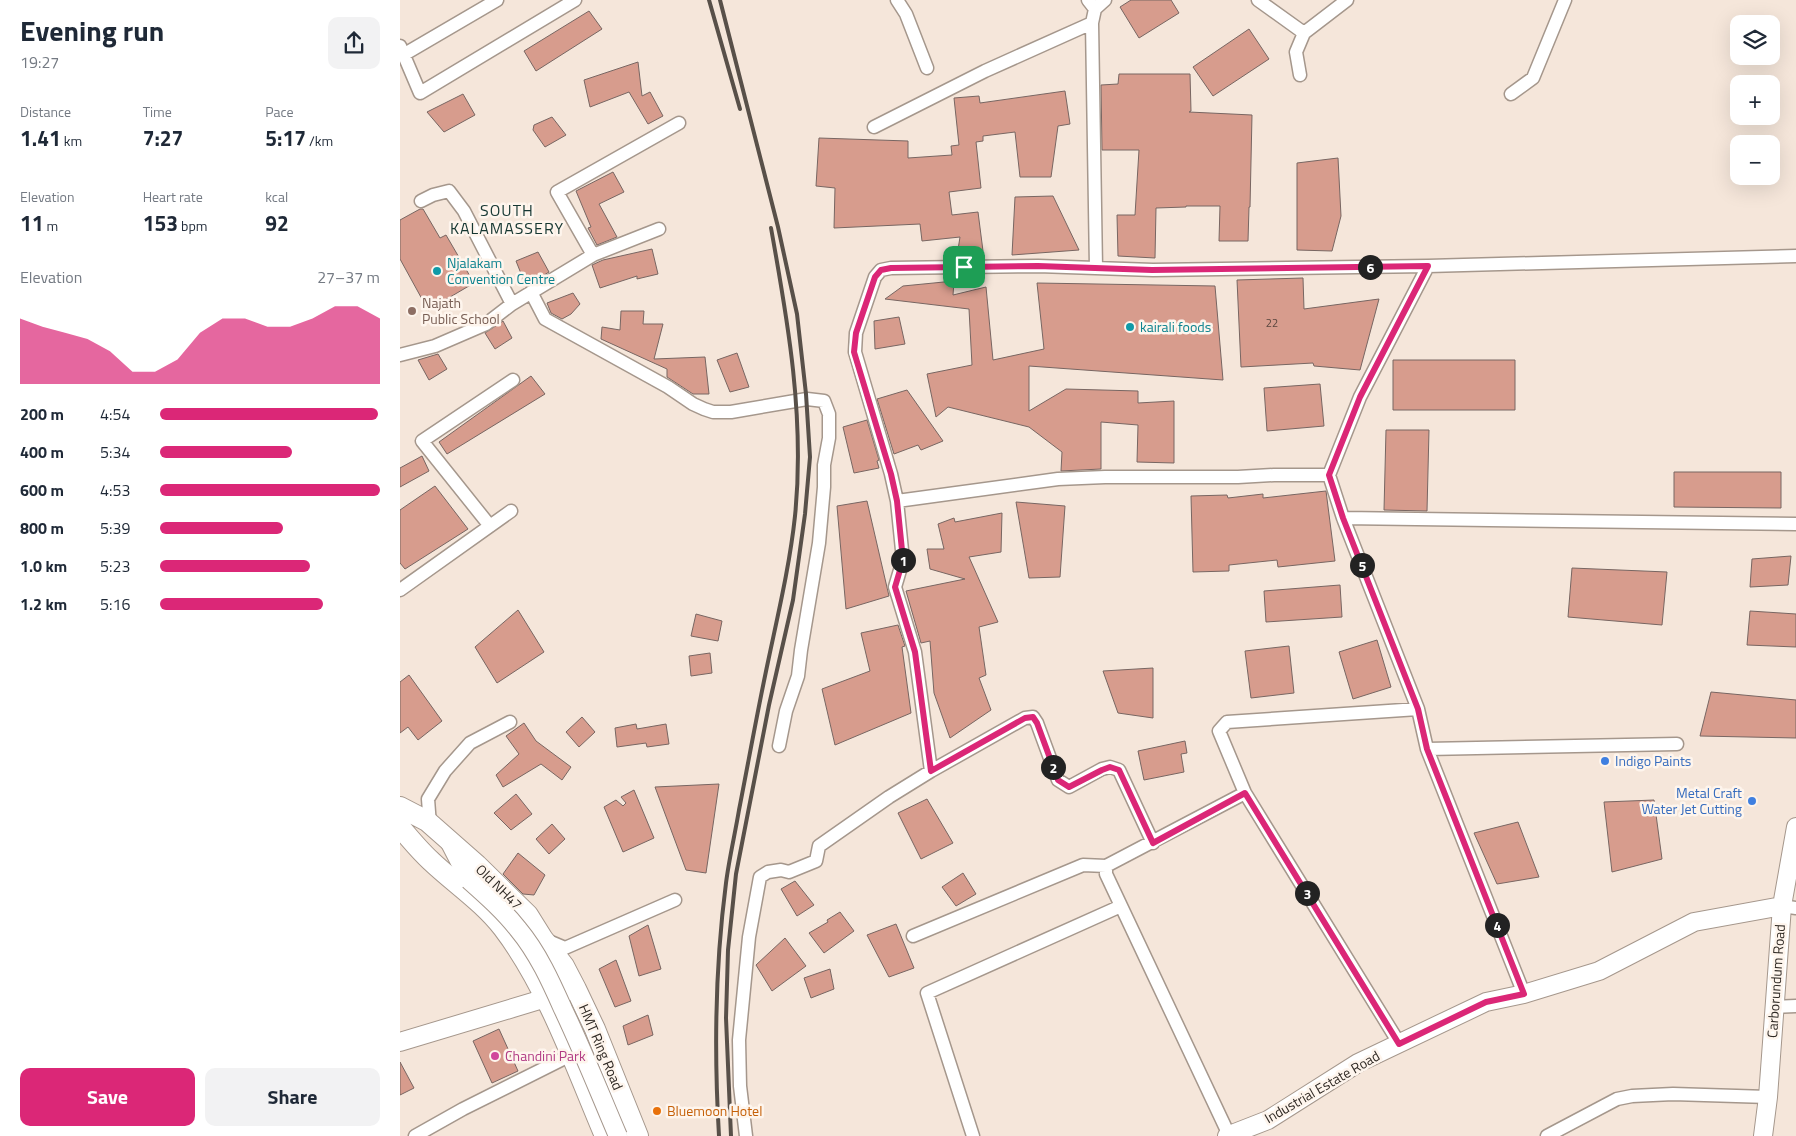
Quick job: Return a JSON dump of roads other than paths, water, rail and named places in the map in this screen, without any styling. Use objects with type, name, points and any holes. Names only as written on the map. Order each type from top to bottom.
[{"type":"main road","name":"Old NH47","points":[[400,807],[428,823],[528,915],[543,939],[564,966],[576,989]]},
{"type":"main road","points":[[406,834],[412,834],[419,825],[428,823]]},
{"type":"main road","name":"Old NH47","points":[[406,834],[431,861],[502,926],[526,960],[544,998]]},
{"type":"main road","name":"HMT Ring Road","points":[[576,989],[595,1028],[638,1136]]},
{"type":"main road","points":[[544,998],[604,1136]]},
{"type":"street","points":[[497,0],[402,50],[420,93],[575,0]]},
{"type":"street","points":[[897,0],[906,14],[927,68]]},
{"type":"street","points":[[1096,268],[1092,4],[1105,0]]},
{"type":"street","points":[[1258,0],[1304,33]]},
{"type":"street","points":[[1300,75],[1296,52],[1304,33],[1348,0]]},
{"type":"street","points":[[1511,94],[1533,78],[1565,0]]},
{"type":"street","points":[[874,127],[985,70],[1092,23]]},
{"type":"street","points":[[593,255],[557,192],[679,123]]},
{"type":"street","points":[[421,201],[433,195],[449,192],[464,211],[512,304]]},
{"type":"street","points":[[400,355],[435,346],[486,324],[512,304],[593,255],[659,229]]},
{"type":"street","points":[[931,771],[915,652],[895,587],[903,560],[897,501],[891,474],[854,352],[856,333],[875,277],[881,270],[1038,266],[1152,270],[1428,266],[1796,256]]},
{"type":"street","points":[[1428,266],[1360,397],[1329,475],[1343,518],[1418,709],[1427,749],[1524,994]]},
{"type":"street","points":[[531,292],[545,319],[704,409],[713,412],[731,412],[807,399],[824,401],[829,414],[829,438],[824,465],[824,487],[818,552],[798,676],[786,712],[779,746]]},
{"type":"street","points":[[490,526],[422,441],[514,380]]},
{"type":"street","points":[[897,501],[1058,480],[1105,477],[1329,475]]},
{"type":"street","points":[[400,588],[511,511]]},
{"type":"street","points":[[1343,518],[1796,524]]},
{"type":"street","points":[[1399,1044],[1245,793],[1219,731],[1227,722],[1418,709]]},
{"type":"street","points":[[746,1136],[740,1086],[739,1040],[749,937],[760,877],[768,872],[781,870],[789,872],[816,861],[819,846],[889,797],[1025,718],[1033,717],[1037,723],[1058,780],[1062,784],[1069,787],[1110,767],[1119,770],[1153,843]]},
{"type":"street","points":[[428,823],[428,799],[445,771],[470,743],[510,722]]},
{"type":"street","points":[[1427,749],[1677,744]]},
{"type":"street","points":[[913,936],[1083,865],[1106,866],[1245,793]]},
{"type":"street","name":"Carborundum Road","points":[[1763,1136],[1768,1097],[1774,1007],[1789,907],[1796,827]]},
{"type":"street","points":[[449,841],[470,880]]},
{"type":"street","points":[[431,861],[444,865],[470,880],[507,916],[534,952],[554,988],[581,1047],[618,1136]]},
{"type":"street","points":[[1106,866],[1106,874],[1228,1136]]},
{"type":"street","points":[[543,939],[565,948],[675,900]]},
{"type":"street","points":[[973,1136],[927,993],[1121,906]]},
{"type":"street","name":"Industrial Estate Road","points":[[1228,1136],[1268,1120],[1358,1063],[1486,1002],[1524,994],[1599,971],[1694,922],[1789,907]]},
{"type":"street","name":"HMT Ring Road","points":[[400,1042],[576,989]]},
{"type":"street","points":[[1774,1007],[1796,1006]]},
{"type":"street","points":[[415,1136],[463,1109],[570,1055]]},
{"type":"street","points":[[1548,1136],[1617,1100],[1632,1096],[1673,1094],[1768,1097]]},
{"type":"railway","points":[[709,0],[740,109]]},
{"type":"railway","points":[[720,0],[778,227],[797,314],[806,394],[810,457],[805,514],[793,600],[769,705],[736,874],[728,950],[726,1018],[731,1136]]},
{"type":"railway","points":[[719,1136],[716,1010],[722,915],[730,856],[787,569],[793,534],[798,480],[798,443],[793,371],[789,335],[771,228]]},
{"type":"place","name":"Njalakam Convention Centre","points":[[437,271]]},
{"type":"place","name":"Najath Public School","points":[[412,311]]},
{"type":"place","name":"kairali foods","points":[[1130,327]]},
{"type":"place","name":"Indigo Paints","points":[[1605,761]]},
{"type":"place","name":"Metal Craft Water Jet Cutting","points":[[1752,801]]},
{"type":"place","name":"Chandini Park","points":[[495,1056]]},
{"type":"place","name":"Bluemoon Hotel","points":[[657,1111]]},
{"type":"district","name":"SOUTH KALAMASSERY","points":[[507,219]]}]
